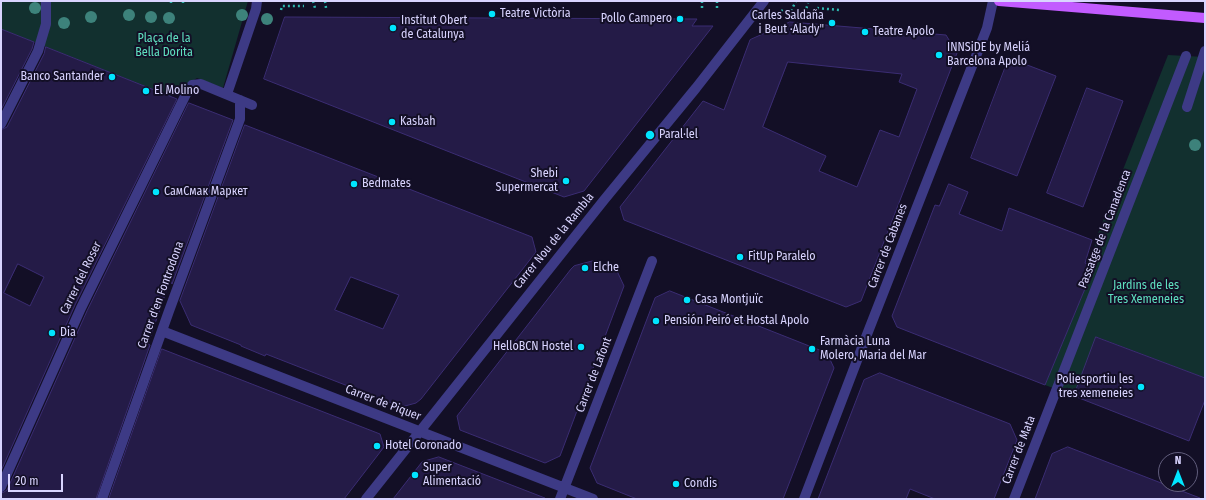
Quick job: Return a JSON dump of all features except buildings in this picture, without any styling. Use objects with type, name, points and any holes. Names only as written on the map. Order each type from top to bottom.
[{"type":"main road","points":[[999,1],[1205,18]]},
{"type":"street","points":[[1,124],[38,51],[46,24],[46,1]]},
{"type":"street","points":[[252,105],[227,94],[256,9],[257,1]]},
{"type":"street","name":"Carrer Nou de la Rambla","points":[[366,499],[764,1]]},
{"type":"street","name":"Carrer de Cabanes","points":[[804,499],[987,28],[993,1]]},
{"type":"street","points":[[1188,107],[1205,51]]},
{"type":"street","name":"Passatge de la Canadenca","points":[[1047,411],[1186,56]]},
{"type":"street","name":"Carrer del Roser","points":[[1,487],[81,308],[188,90],[192,85],[201,84],[227,94]]},
{"type":"street","name":"Carrer d'en Fontrodona","points":[[102,499],[162,330],[240,119],[240,100]]},
{"type":"street","name":"Carrer de Lafont","points":[[560,499],[652,261]]},
{"type":"street","name":"Carrer de Piquer","points":[[162,330],[593,499]]},
{"type":"street","name":"Carrer de Mata","points":[[1014,499],[1047,411]]},
{"type":"path","points":[[171,1],[171,6]]},
{"type":"path","points":[[183,1],[183,6]]},
{"type":"path","points":[[313,1],[315,8]]},
{"type":"path","points":[[325,1],[326,8]]},
{"type":"path","points":[[702,1],[702,8]]},
{"type":"path","points":[[717,1],[717,8]]},
{"type":"path","points":[[791,11],[795,2]]},
{"type":"path","points":[[806,13],[808,3]]},
{"type":"path","points":[[281,10],[282,6],[304,6]]},
{"type":"path","points":[[817,8],[839,10]]},
{"type":"path","points":[[777,14],[783,10]]},
{"type":"green space","name":"Plaça de la Bella Dorita","points":[[1,1],[248,1],[223,88],[197,78],[170,96],[1,29]]},
{"type":"green space","name":"Jardins de les Tres Xemeneies","points":[[1168,55],[1205,57],[1205,378],[1097,337],[1074,396],[1045,385],[1094,267],[1095,241]]},
{"type":"place","name":"Teatre Victòria","points":[[492,14]]},
{"type":"place","name":"Pollo Campero","points":[[680,19]]},
{"type":"place","name":"Carles Saldaña i Beut ·Alady\"","points":[[832,23]]},
{"type":"place","name":"Institut Obert de Catalunya","points":[[393,28]]},
{"type":"place","name":"Teatre Apolo","points":[[865,32]]},
{"type":"place","name":"INNSiDE by Meliá Barcelona Apolo","points":[[939,55]]},
{"type":"place","name":"Banco Santander","points":[[112,77]]},
{"type":"place","name":"El Molino","points":[[146,91]]},
{"type":"place","name":"Kasbah","points":[[392,122]]},
{"type":"place","name":"Paral·lel","points":[[650,135]]},
{"type":"place","name":"Shebi Supermercat","points":[[566,181]]},
{"type":"place","name":"Bedmates","points":[[354,184]]},
{"type":"place","name":"СамСмак Маркет","points":[[156,192]]},
{"type":"place","name":"FitUp Paralelo","points":[[740,257]]},
{"type":"place","name":"Elche","points":[[585,268]]},
{"type":"place","name":"Casa Montjuïc","points":[[687,300]]},
{"type":"place","name":"Pensión Peiró et Hostal Apolo","points":[[656,321]]},
{"type":"place","name":"Dia","points":[[52,333]]},
{"type":"place","name":"HelloBCN Hostel","points":[[581,347]]},
{"type":"place","name":"Farmàcia Luna Molero, Maria del Mar","points":[[812,349]]},
{"type":"place","name":"Poliesportiu les tres xemeneies","points":[[1141,387]]},
{"type":"place","name":"Hotel Coronado","points":[[377,446]]},
{"type":"place","name":"Super Alimentació","points":[[415,475]]},
{"type":"place","name":"Condis","points":[[676,484]]}]
